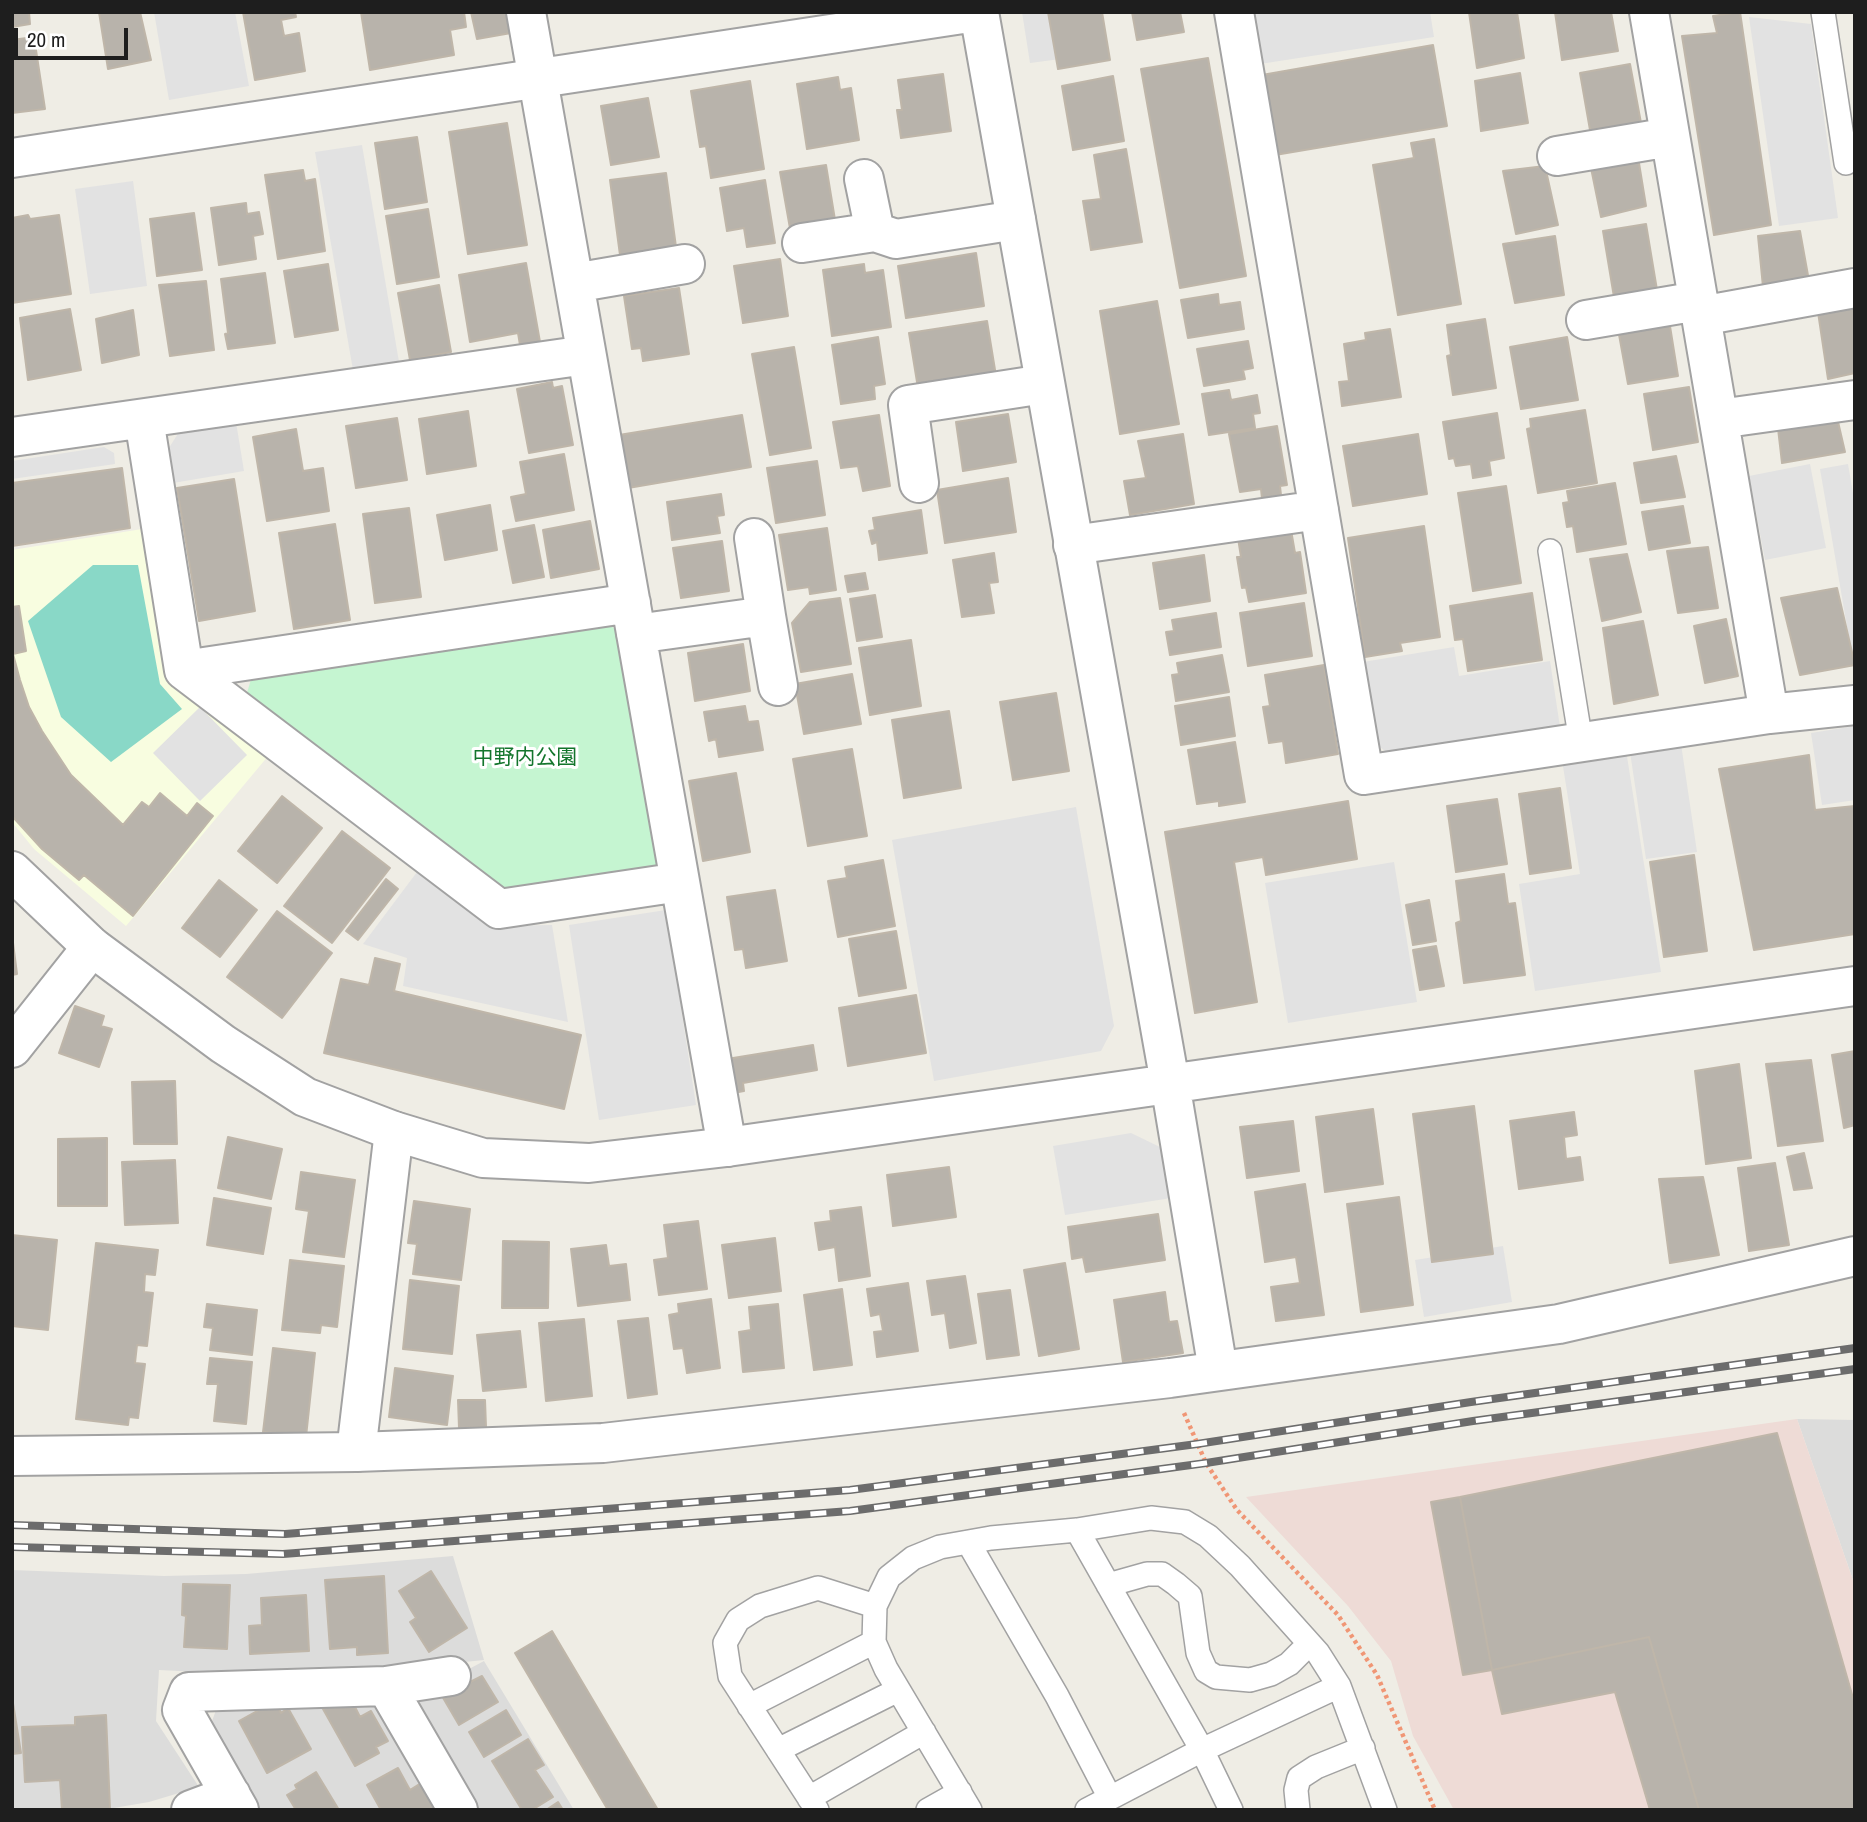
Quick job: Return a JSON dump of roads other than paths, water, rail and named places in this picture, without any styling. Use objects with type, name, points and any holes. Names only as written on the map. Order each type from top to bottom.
[{"type":"street","points":[[527,12],[727,1147]]},
{"type":"street","points":[[12,158],[977,12],[1170,1083],[1218,1370]]},
{"type":"street","points":[[1234,12],[1364,775],[1769,714],[1855,705]]},
{"type":"street","points":[[1649,12],[1769,714]]},
{"type":"street","points":[[1557,156],[1670,137]]},
{"type":"street","points":[[864,179],[875,232]]},
{"type":"street","points":[[803,243],[875,232],[896,239],[1016,220]]},
{"type":"street","points":[[574,283],[685,264]]},
{"type":"street","points":[[1586,320],[1700,309],[1855,288]]},
{"type":"street","points":[[12,437],[586,355]]},
{"type":"street","points":[[919,483],[908,405],[1044,384]]},
{"type":"street","points":[[1719,419],[1855,400]]},
{"type":"street","points":[[144,419],[184,670],[499,909],[680,882]]},
{"type":"street","points":[[1073,545],[1319,510]]},
{"type":"street","points":[[754,538],[778,686]]},
{"type":"street","points":[[184,670],[634,618],[766,616]]},
{"type":"street","points":[[12,871],[92,947],[223,1044],[305,1097],[394,1131],[483,1157],[589,1163],[727,1147],[1855,986]]},
{"type":"street","points":[[12,1048],[92,947]]},
{"type":"street","points":[[356,1452],[394,1131]]},
{"type":"street","points":[[12,1457],[356,1452],[603,1443],[1170,1378],[1559,1324],[1855,1256]]},
{"type":"street","points":[[191,1810],[235,1802],[182,1710],[189,1692],[386,1686],[451,1676]]},
{"type":"street","points":[[386,1686],[458,1810]]},
{"type":"lane","points":[[1824,12],[1846,163]]},
{"type":"lane","points":[[1550,551],[1581,742]]},
{"type":"lane","points":[[928,1810],[965,1801],[898,1690],[873,1642],[875,1605],[889,1577],[913,1558],[940,1547],[1151,1518],[1185,1522],[1208,1536],[1240,1566],[1318,1653],[1339,1686],[1385,1810]]},
{"type":"lane","points":[[1077,1530],[1202,1750],[1231,1810]]},
{"type":"lane","points":[[968,1542],[1057,1696],[1110,1798]]},
{"type":"lane","points":[[1108,1585],[1147,1574],[1161,1574],[1176,1584],[1190,1596],[1198,1653],[1206,1671],[1216,1677],[1251,1680],[1271,1674],[1289,1664],[1309,1644]]},
{"type":"lane","points":[[875,1605],[818,1588],[760,1606],[738,1620],[726,1643],[730,1676],[813,1804],[924,1732]]},
{"type":"lane","points":[[749,1706],[873,1642]]},
{"type":"lane","points":[[1087,1810],[1202,1750],[1339,1686]]},
{"type":"lane","points":[[778,1750],[898,1690]]},
{"type":"lane","points":[[1298,1810],[1296,1790],[1299,1778],[1316,1767],[1363,1748]]},
{"type":"railway","points":[[12,1525],[285,1534],[850,1490],[1197,1444],[1855,1348]]},
{"type":"railway","points":[[12,1547],[283,1554],[850,1511],[1206,1463],[1473,1421],[1855,1369]]},
{"type":"park label","name":"中野内公園","points":[[525,758]]}]
